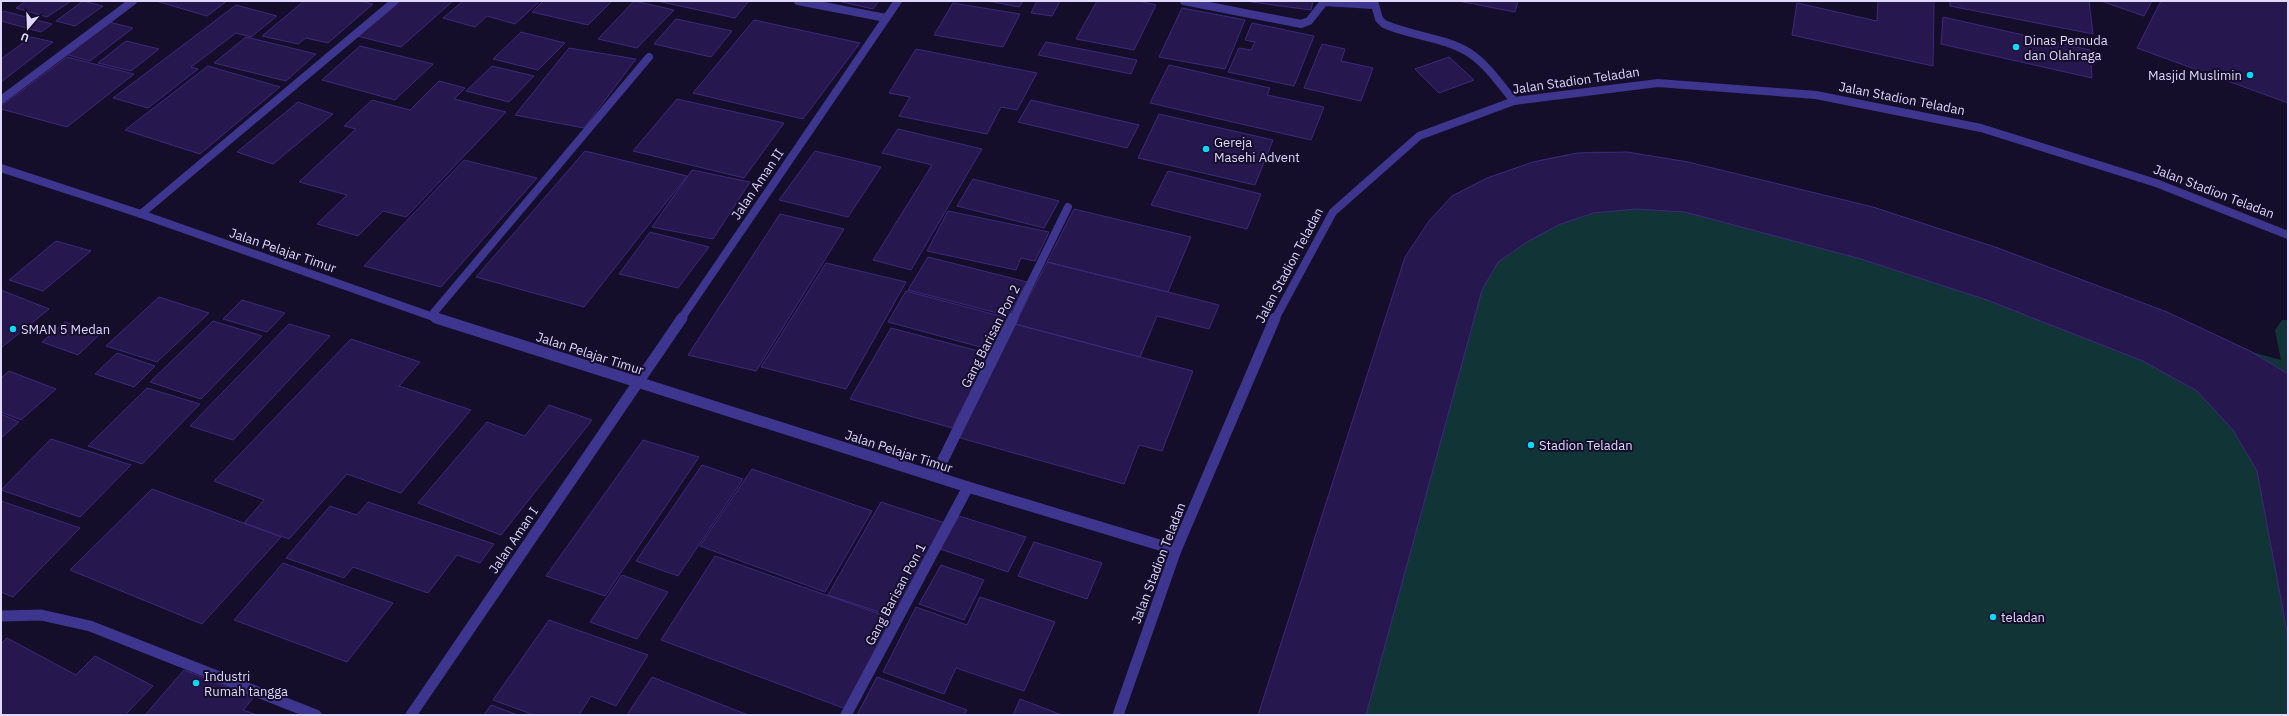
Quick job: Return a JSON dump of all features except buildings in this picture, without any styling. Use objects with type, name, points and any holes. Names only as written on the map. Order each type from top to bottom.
[{"type":"street","points":[[1,100],[133,1]]},
{"type":"street","points":[[141,214],[395,1]]},
{"type":"street","points":[[798,1],[886,18]]},
{"type":"street","name":"Jalan Aman II","points":[[639,382],[898,1]]},
{"type":"street","points":[[1184,1],[1301,24],[1312,20],[1321,4],[1324,2],[1374,3],[1379,19],[1384,24],[1453,45],[1468,53],[1481,63],[1514,101]]},
{"type":"street","points":[[431,316],[649,57]]},
{"type":"street","name":"Jalan Stadion Teladan","points":[[1118,715],[1176,550],[1274,320],[1332,212],[1419,136],[1514,101],[1658,84],[1816,95],[1981,128],[2156,183],[2288,235]]},
{"type":"street","name":"Jalan Pelajar Timur","points":[[1,168],[141,214],[431,316],[968,487],[1176,550]]},
{"type":"street","name":"Gang Barisan Pon 2","points":[[934,476],[1068,207]]},
{"type":"street","name":"Jalan Aman I","points":[[411,715],[639,382]]},
{"type":"street","name":"Gang Barisan Pon 1","points":[[846,715],[968,487]]},
{"type":"street","points":[[1,616],[25,612],[68,619],[103,630],[316,715]]},
{"type":"green space","name":"Stadion Teladan","points":[[1583,152],[1627,152],[1688,162],[1873,207],[1998,248],[2167,312],[2252,352],[2281,360],[2275,330],[2282,320],[2288,320],[2288,715],[1258,715],[1452,196],[1482,181],[1544,159]]},
{"type":"place","name":"Dinas Pemuda dan Olahraga","points":[[2016,47]]},
{"type":"place","name":"Masjid Muslimin","points":[[2250,75]]},
{"type":"place","name":"Gereja Masehi Advent","points":[[1206,149]]},
{"type":"place","name":"SMAN 5 Medan","points":[[13,329]]},
{"type":"place","name":"Stadion Teladan","points":[[1531,445]]},
{"type":"place","name":"teladan","points":[[1993,617]]},
{"type":"place","name":"Industri Rumah tangga","points":[[196,683]]}]
